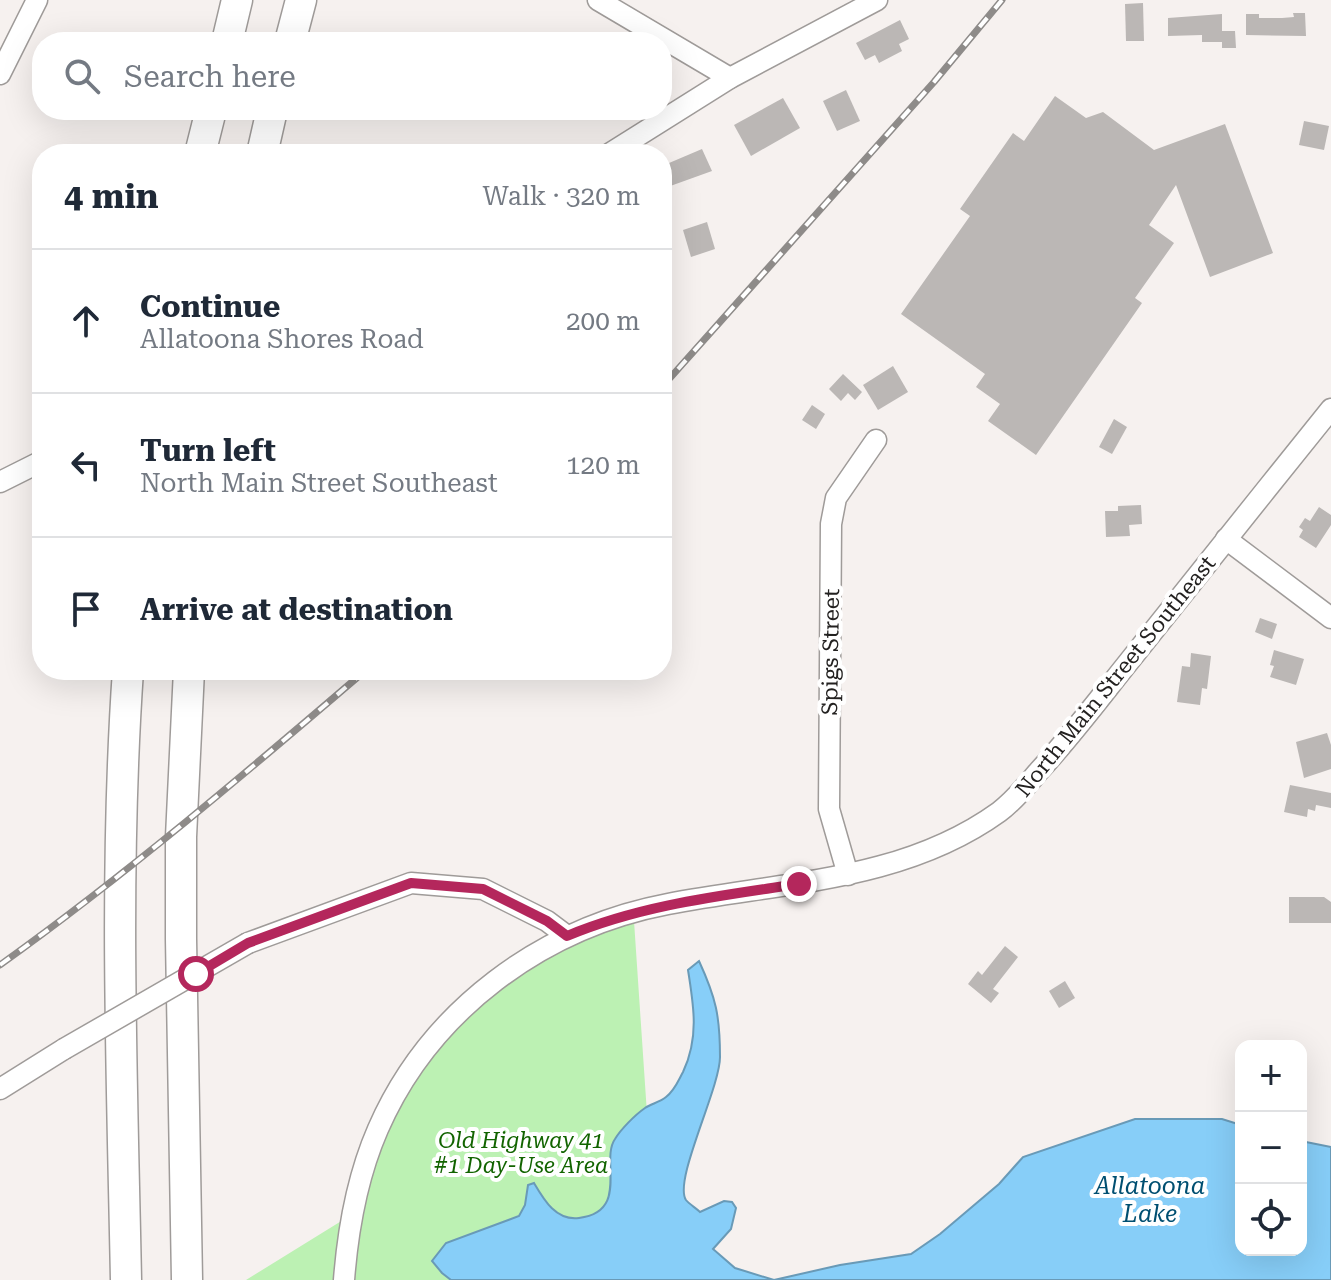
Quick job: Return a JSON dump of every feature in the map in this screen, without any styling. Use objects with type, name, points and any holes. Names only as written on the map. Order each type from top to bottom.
[{"type":"highway","points":[[229,32],[237,0]]},
{"type":"highway","points":[[293,32],[301,0]]},
{"type":"highway","points":[[202,144],[208,120]]},
{"type":"highway","points":[[264,144],[270,120]]},
{"type":"highway","points":[[126,1280],[121,814],[128,680]]},
{"type":"highway","points":[[187,1280],[181,837],[189,680]]},
{"type":"street","points":[[0,74],[37,0]]},
{"type":"street","points":[[598,0],[652,32]]},
{"type":"street","points":[[672,114],[730,78],[877,0]]},
{"type":"street","points":[[672,44],[730,78]]},
{"type":"street","points":[[625,144],[663,120]]},
{"type":"street","name":"North Main Street Southeast","points":[[344,1280],[360,1179],[378,1128],[409,1072],[441,1030],[490,985],[539,950],[603,921],[668,904],[848,875],[895,863],[996,815],[1011,803],[1078,726],[1331,409]]},
{"type":"street","name":"Spigs Street","points":[[848,875],[829,809],[831,524],[836,498],[876,440]]},
{"type":"street","points":[[0,482],[32,466]]},
{"type":"street","points":[[1226,539],[1331,618]]},
{"type":"street","points":[[0,1089],[248,943],[411,883],[483,889],[547,921],[567,936]]},
{"type":"green space","name":"Old Highway 41 #1 Day-Use Area","points":[[634,921],[651,1173],[687,1280],[246,1280],[364,1207],[389,1125],[409,1088],[459,1024],[523,973],[558,952]]},
{"type":"water","points":[[699,961],[716,1008],[720,1057],[713,1090],[686,1174],[686,1200],[700,1212],[724,1201],[732,1202],[736,1208],[731,1229],[713,1249],[735,1268],[774,1280],[451,1280],[442,1273],[432,1261],[446,1243],[519,1216],[525,1205],[528,1185],[534,1183],[557,1213],[571,1218],[595,1214],[604,1206],[609,1196],[611,1148],[615,1139],[641,1111],[664,1099],[683,1072],[691,1047],[694,1022],[688,970]]},
{"type":"water","name":"Allatoona Lake","points":[[1135,1119],[1222,1119],[1235,1123],[1235,1256],[1307,1256],[1307,1142],[1331,1147],[1331,1280],[774,1280],[840,1265],[911,1254],[940,1234],[999,1184],[1023,1157]]},
{"type":"building","points":[[1143,3],[1144,41],[1126,41],[1125,4]]},
{"type":"building","points":[[1293,13],[1305,13],[1306,36],[1246,35],[1246,14],[1259,14],[1259,18],[1282,18],[1294,17]]},
{"type":"building","points":[[1222,14],[1222,31],[1235,31],[1236,48],[1222,48],[1222,42],[1202,42],[1202,35],[1168,36],[1168,18]]},
{"type":"building","points":[[900,20],[909,39],[899,44],[902,51],[879,63],[875,55],[865,60],[856,43]]},
{"type":"building","points":[[846,90],[860,121],[837,131],[823,101]]},
{"type":"building","points":[[1055,96],[1086,118],[1103,112],[1154,150],[1225,124],[1273,253],[1210,277],[1176,185],[1149,225],[1174,243],[1135,298],[1142,303],[1036,455],[988,421],[1000,404],[976,387],[985,374],[901,314],[970,216],[960,209],[1013,133],[1024,141]]},
{"type":"building","points":[[783,98],[800,128],[751,156],[734,125]]},
{"type":"building","points":[[1304,121],[1329,126],[1324,150],[1299,145]]},
{"type":"building","points":[[702,149],[712,171],[672,185],[672,162]]},
{"type":"building","points":[[707,222],[715,249],[691,257],[683,230]]},
{"type":"building","points":[[893,366],[908,392],[878,410],[863,385]]},
{"type":"building","points":[[843,374],[862,392],[855,400],[848,393],[841,401],[829,389]]},
{"type":"building","points":[[812,405],[825,414],[816,429],[802,420]]},
{"type":"building","points":[[1114,419],[1127,427],[1112,454],[1099,447]]},
{"type":"building","points":[[1141,505],[1142,524],[1129,525],[1130,536],[1106,537],[1105,511],[1118,511],[1118,506]]},
{"type":"building","points":[[1319,507],[1331,515],[1331,525],[1316,548],[1299,537],[1303,530],[1299,527],[1305,518],[1310,521]]},
{"type":"building","points":[[1260,618],[1277,624],[1272,639],[1255,632]]},
{"type":"building","points":[[1274,650],[1304,659],[1296,685],[1270,677]]},
{"type":"building","points":[[1191,653],[1211,656],[1207,689],[1202,688],[1200,705],[1177,702],[1182,666],[1190,667]]},
{"type":"building","points":[[1327,733],[1331,745],[1331,769],[1304,778],[1296,742]]},
{"type":"building","points":[[1290,785],[1331,793],[1331,808],[1316,805],[1315,811],[1308,809],[1307,817],[1284,812]]},
{"type":"building","points":[[1289,897],[1324,897],[1331,902],[1331,923],[1289,923]]},
{"type":"building","points":[[1005,946],[1018,957],[993,989],[999,993],[991,1003],[968,984],[978,971],[982,975]]},
{"type":"building","points":[[1065,981],[1075,998],[1059,1008],[1049,991]]},
{"type":"railway","points":[[672,376],[934,82],[1002,0]]},
{"type":"railway","points":[[0,965],[140,859],[354,680]]},
{"type":"route","points":[[196,974],[248,943],[411,883],[483,889],[547,921],[567,936],[635,911],[799,884]]}]
